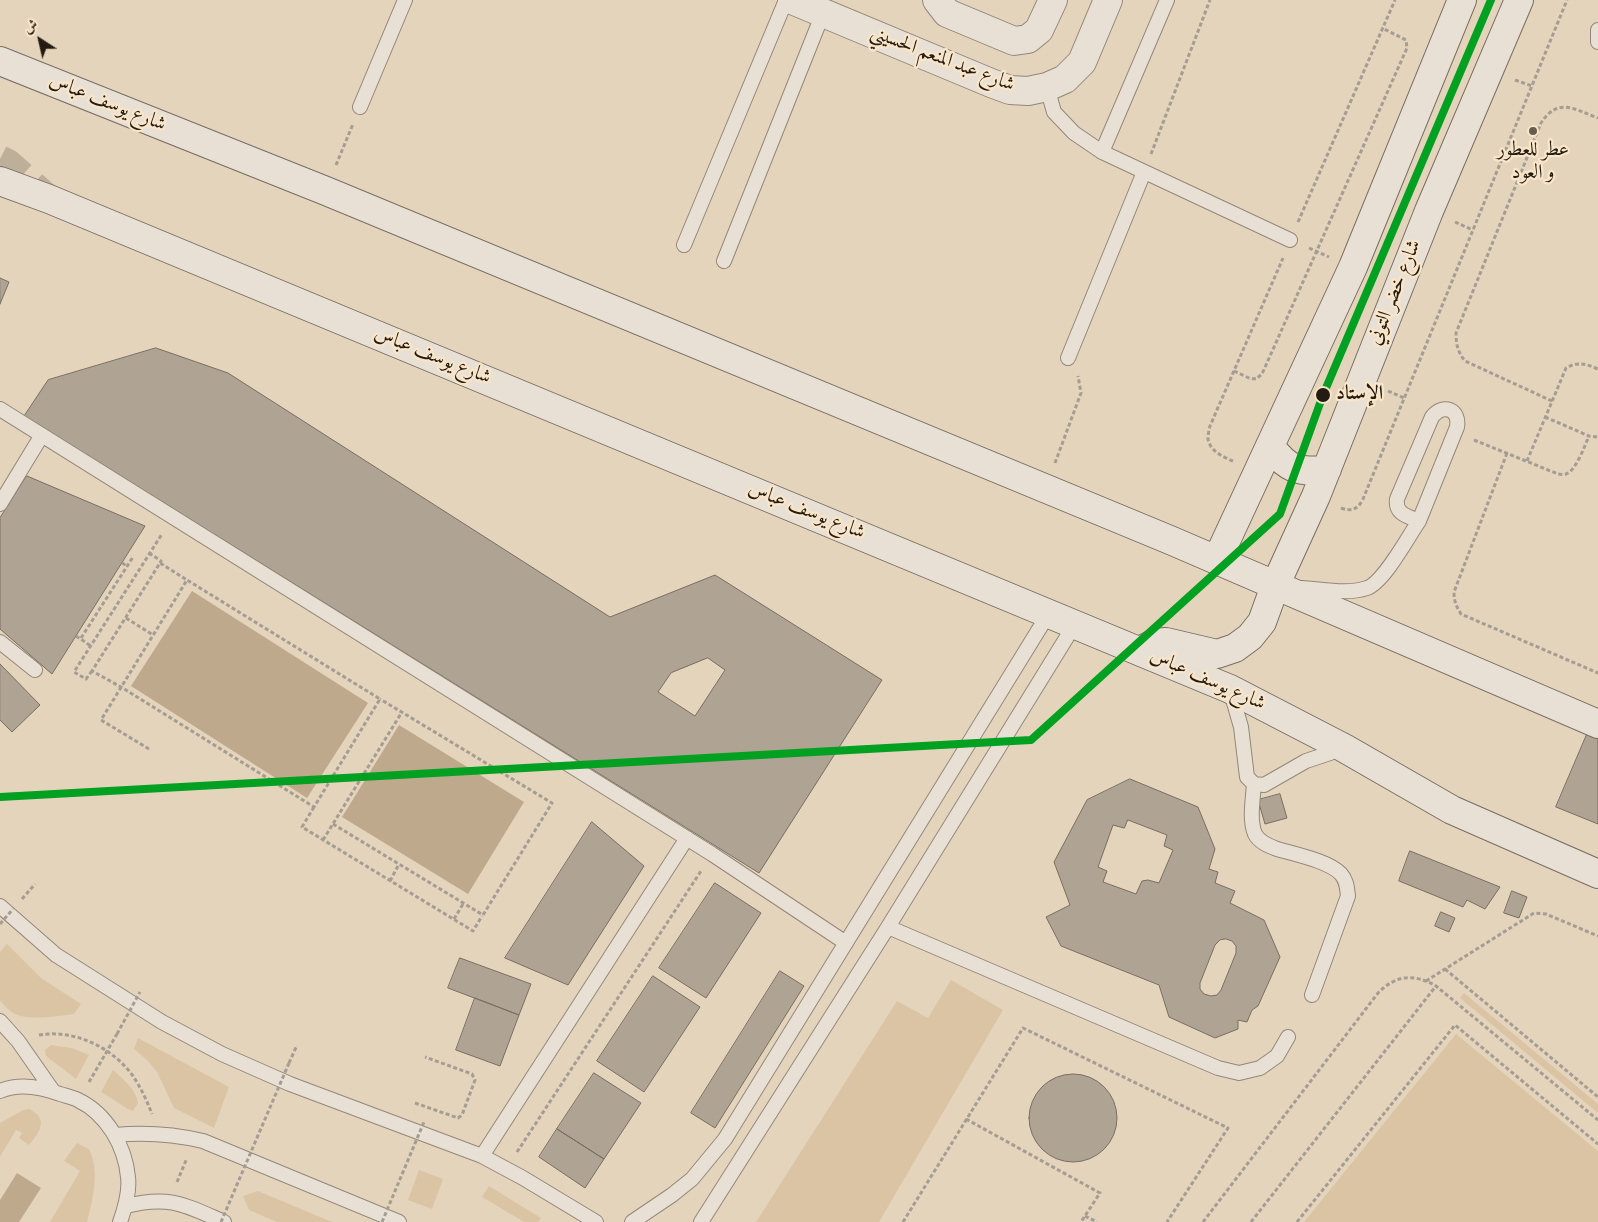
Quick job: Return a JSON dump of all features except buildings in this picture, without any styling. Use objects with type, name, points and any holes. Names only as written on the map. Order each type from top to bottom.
[{"type":"main road","name":"شارع عبد المنعم الحسيني","points":[[792,0],[1010,90],[1028,91],[1047,87],[1065,79],[1082,62],[1108,0]]},
{"type":"main road","points":[[937,0],[946,13],[1014,41],[1028,39],[1040,30],[1053,0]]},
{"type":"main road","points":[[1217,560],[1353,267],[1462,0]]},
{"type":"main road","name":"شارع خضر التوني","points":[[1140,651],[1155,643],[1166,642],[1217,654],[1235,648],[1250,637],[1262,622],[1275,586],[1327,469],[1429,211],[1518,0]]},
{"type":"main road","name":"شارع يوسف عباس","points":[[0,61],[326,191],[1217,560],[1598,724]]},
{"type":"main road","name":"شارع يوسف عباس","points":[[0,181],[49,199],[1230,688],[1344,748],[1407,786],[1452,810],[1598,874]]},
{"type":"main road","points":[[1271,447],[1280,460],[1294,468],[1310,472],[1327,469]]},
{"type":"lane","points":[[360,107],[405,0]]},
{"type":"lane","points":[[684,245],[786,0]]},
{"type":"lane","points":[[1102,152],[1167,0]]},
{"type":"lane","points":[[724,261],[823,13]]},
{"type":"lane","points":[[1598,30],[1598,42]]},
{"type":"lane","points":[[1047,87],[1054,112],[1074,133],[1102,152],[1290,240]]},
{"type":"lane","points":[[1068,358],[1144,172]]},
{"type":"lane","points":[[0,409],[687,838],[846,943]]},
{"type":"lane","points":[[1275,586],[1348,591],[1368,587],[1384,574],[1419,521],[1455,432],[1458,420],[1450,410],[1436,411],[1432,417],[1397,499],[1397,509],[1400,513],[1419,521]]},
{"type":"lane","points":[[0,504],[42,435]]},
{"type":"lane","points":[[632,1222],[692,1179],[710,1160],[725,1139],[1049,613]]},
{"type":"lane","points":[[701,1222],[888,927],[1075,624]]},
{"type":"lane","points":[[0,642],[35,670]]},
{"type":"lane","points":[[1230,688],[1240,727],[1247,777],[1254,784],[1264,785],[1306,761],[1344,748]]},
{"type":"lane","points":[[1254,784],[1253,822],[1254,832],[1259,840],[1270,846],[1330,866],[1341,874],[1347,884],[1348,896],[1312,995]]},
{"type":"lane","points":[[482,1156],[687,838]]},
{"type":"lane","points":[[7,907],[56,955],[162,1022],[222,1054],[290,1084],[482,1156],[523,1178],[596,1222]]},
{"type":"lane","points":[[888,927],[1218,1068],[1239,1073],[1260,1068],[1278,1056],[1288,1037]]},
{"type":"lane","points":[[0,1021],[18,1041],[53,1091]]},
{"type":"lane","points":[[0,1091],[8,1088],[28,1086],[53,1091],[79,1100],[104,1119],[115,1135],[124,1155],[129,1179],[126,1206],[120,1222]]},
{"type":"lane","points":[[115,1135],[159,1133],[195,1139],[219,1147],[400,1222]]},
{"type":"lane","points":[[126,1206],[147,1201],[169,1201],[182,1204],[223,1222]]},
{"type":"path","points":[[1144,172],[1210,0]]},
{"type":"path","points":[[1316,496],[1344,510],[1352,510],[1359,506],[1363,499],[1567,0]]},
{"type":"path","points":[[1234,371],[1256,379],[1262,374],[1407,48],[1406,40],[1382,28]]},
{"type":"path","points":[[1552,401],[1465,361],[1459,353],[1456,333],[1541,122],[1555,108],[1566,106],[1598,118]]},
{"type":"path","points":[[326,191],[360,107]]},
{"type":"path","points":[[1290,240],[1353,267]]},
{"type":"path","points":[[1045,489],[1081,393],[1078,375],[1068,358]]},
{"type":"path","points":[[1527,461],[1566,368],[1573,364],[1582,363],[1598,369]]},
{"type":"path","points":[[1545,417],[1589,436],[1598,437]]},
{"type":"path","points":[[1455,432],[1558,474],[1566,474],[1571,471],[1589,436]]},
{"type":"path","points":[[1507,453],[1454,592],[1456,607],[1461,614],[1598,673]]},
{"type":"path","points":[[160,563],[86,679],[74,672],[162,534]]},
{"type":"path","points":[[150,553],[161,561],[160,563],[187,580],[552,803],[473,931],[302,827],[380,699]]},
{"type":"path","points":[[81,638],[133,556]]},
{"type":"path","points":[[122,562],[127,566]]},
{"type":"path","points":[[149,749],[101,720],[187,580]]},
{"type":"path","points":[[126,618],[153,635]]},
{"type":"path","points":[[76,636],[92,646]]},
{"type":"path","points":[[92,671],[122,687],[314,807]]},
{"type":"path","points":[[323,840],[402,712]]},
{"type":"path","points":[[333,824],[483,915]]},
{"type":"path","points":[[525,1158],[516,1152],[712,854]]},
{"type":"path","points":[[390,881],[399,864]]},
{"type":"path","points":[[454,919],[464,904]]},
{"type":"path","points":[[0,924],[7,907]]},
{"type":"path","points":[[1426,981],[1534,913],[1546,914],[1598,936]]},
{"type":"path","points":[[1445,969],[1598,1097]]},
{"type":"path","points":[[1203,1222],[1378,994],[1390,983],[1405,978],[1416,978],[1436,986],[1598,1120]]},
{"type":"path","points":[[1251,1222],[1436,986]]},
{"type":"path","points":[[87,1085],[140,992]]},
{"type":"path","points":[[1297,1222],[1455,1025],[1598,1144]]},
{"type":"path","points":[[903,1222],[1023,1028],[1228,1128],[1167,1222]]},
{"type":"path","points":[[18,1041],[39,1034],[51,1032],[64,1033],[77,1036],[107,1051],[125,1067],[139,1085],[159,1133]]},
{"type":"path","points":[[223,1222],[297,1045]]},
{"type":"path","points":[[415,1103],[458,1118],[462,1115],[475,1080],[472,1074],[425,1057]]},
{"type":"path","points":[[966,1119],[1100,1193],[1081,1222]]},
{"type":"path","points":[[382,1222],[424,1122]]},
{"type":"path","points":[[169,1201],[195,1139]]},
{"type":"path","points":[[1085,1216],[1097,1222]]},
{"type":"shaded area","points":[[192,591],[368,703],[307,798],[131,686]]},
{"type":"shaded area","points":[[399,725],[524,802],[468,894],[342,817]]},
{"type":"shaded area","points":[[7,944],[41,978],[81,1004],[74,1014],[44,1017],[21,1016],[15,1014],[0,1001],[0,952]]},
{"type":"shaded area","points":[[951,980],[1003,1010],[879,1222],[756,1222],[897,1001],[928,1018]]},
{"type":"shaded area","points":[[1464,993],[1598,1104],[1598,1113],[1460,998]]},
{"type":"shaded area","points":[[1456,1034],[1598,1151],[1598,1222],[1304,1222]]},
{"type":"shaded area","points":[[138,1038],[229,1087],[214,1128],[174,1108],[157,1072],[134,1049]]},
{"type":"shaded area","points":[[51,1045],[72,1048],[89,1055],[76,1079],[46,1056],[45,1050]]},
{"type":"shaded area","points":[[113,1070],[135,1093],[138,1103],[133,1111],[101,1092]]},
{"type":"shaded area","points":[[29,1109],[39,1117],[41,1122],[36,1136],[29,1145],[19,1138],[22,1133],[16,1130],[0,1157],[0,1123],[23,1110]]},
{"type":"shaded area","points":[[77,1143],[89,1149],[94,1166],[93,1195],[87,1222],[50,1222],[80,1171],[64,1161]]},
{"type":"shaded area","points":[[419,1170],[443,1179],[432,1209],[408,1200]]},
{"type":"shaded area","points":[[17,1173],[41,1188],[19,1222],[0,1222],[0,1200]]},
{"type":"shaded area","points":[[489,1186],[541,1218],[538,1222],[524,1222],[482,1197]]},
{"type":"shaded area","points":[[258,1191],[332,1222],[277,1222],[249,1210],[243,1196]]},
{"type":"tunnel","points":[[0,159],[8,163],[49,199]]},
{"type":"transit line","points":[[0,797],[1031,740],[1280,514],[1323,395],[1491,0]]},
{"type":"place","name":"عطر للعطور و العود","points":[[1533,131]]},
{"type":"place","name":"الإستاد","points":[[1323,395]]}]
